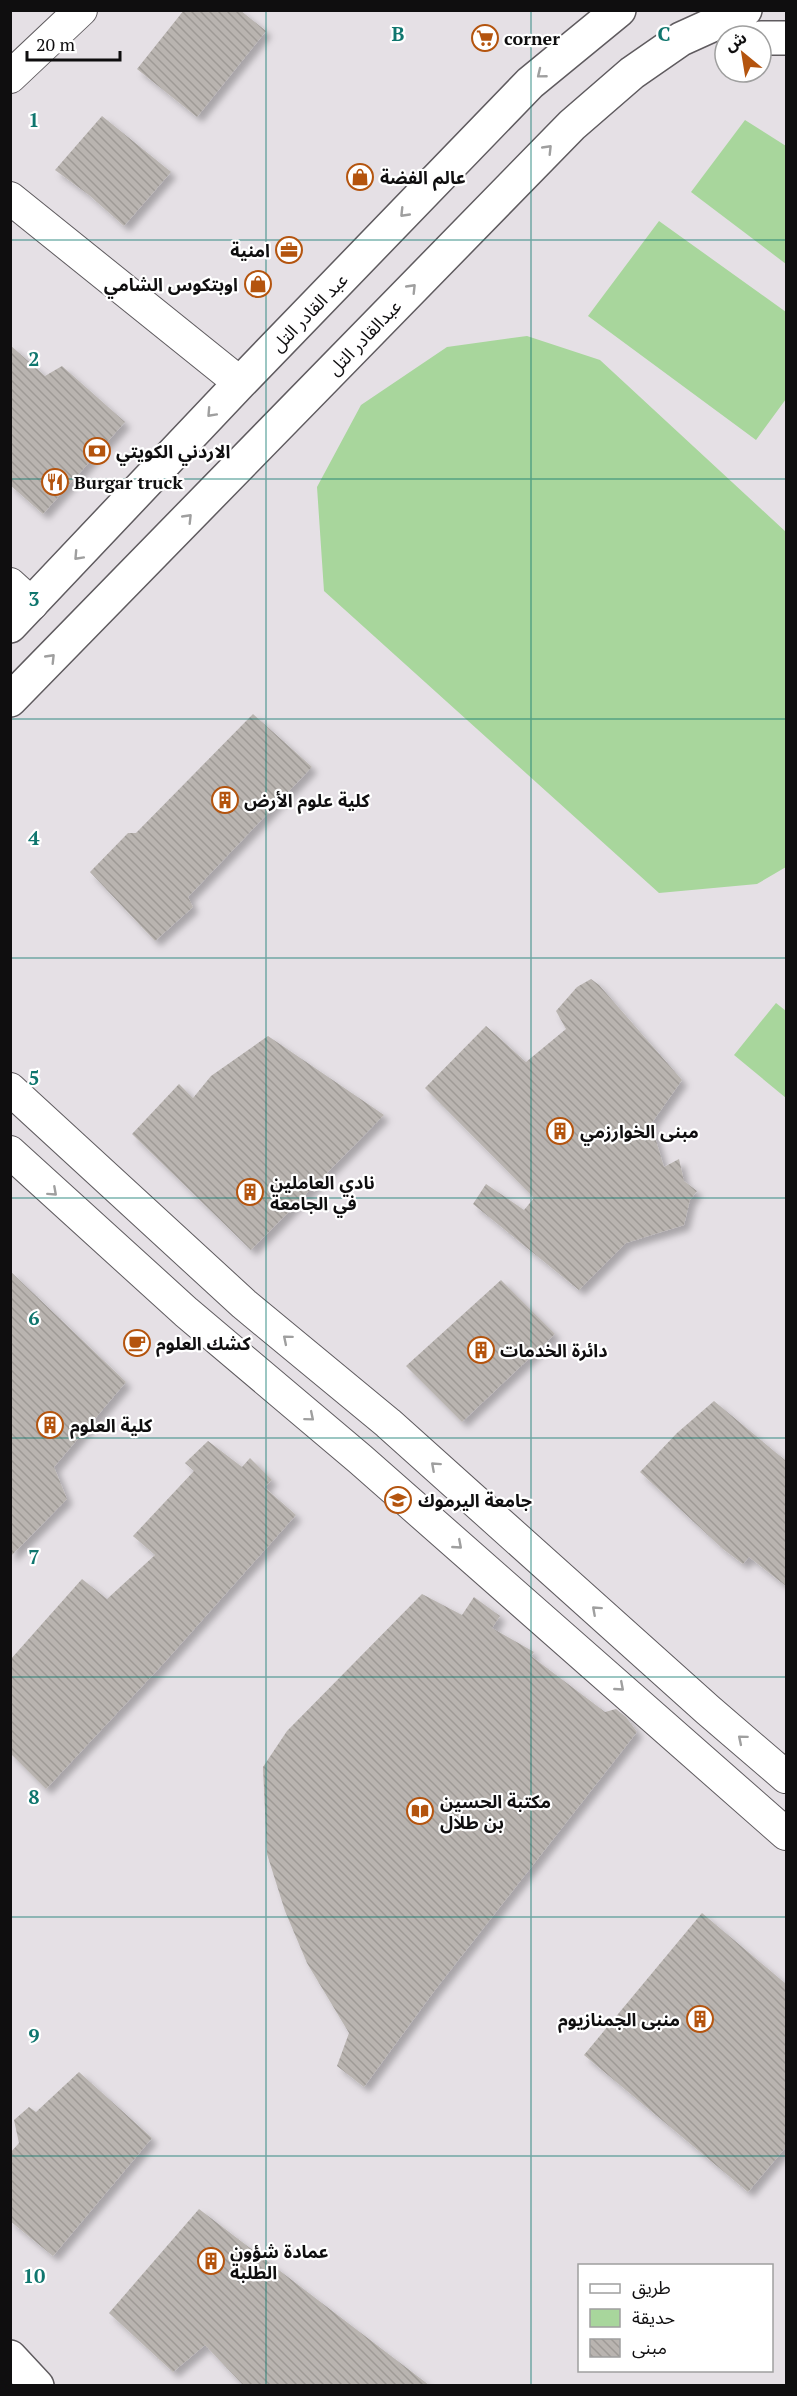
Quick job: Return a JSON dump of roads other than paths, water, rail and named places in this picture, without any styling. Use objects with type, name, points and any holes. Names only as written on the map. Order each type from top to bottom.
[{"type":"main road","name":"عبدالقادر التل","points":[[10,700],[572,124],[632,73],[681,39],[745,10]]},
{"type":"main road","name":"عبد القادر التل","points":[[18,605],[240,383],[530,83],[618,11]]},
{"type":"main road","points":[[681,39],[713,38]]},
{"type":"main road","points":[[10,2357],[37,2385]]},
{"type":"street","points":[[10,77],[81,10]]},
{"type":"street","points":[[10,198],[240,383]]},
{"type":"street","points":[[10,1089],[244,1304],[388,1423],[786,1777]]},
{"type":"street","points":[[10,1152],[216,1338],[360,1459],[786,1834]]},
{"type":"street","points":[[216,1338],[244,1304]]},
{"type":"place","name":"corner","points":[[485,38]]},
{"type":"place","name":"عالم الفضة","points":[[360,177]]},
{"type":"place","name":"امنية","points":[[289,250]]},
{"type":"place","name":"اوبتكوس الشامي","points":[[258,284]]},
{"type":"place","name":"الاردني الكويتي","points":[[97,451]]},
{"type":"place","name":"Burgar truck","points":[[55,482]]},
{"type":"place","name":"كلية علوم الأرض","points":[[225,800]]},
{"type":"place","name":"مبنى الخوارزمي","points":[[560,1131]]},
{"type":"place","name":"نادي العاملين في الجامعة","points":[[250,1192]]},
{"type":"place","name":"كشك العلوم","points":[[137,1343]]},
{"type":"place","name":"دائرة الخدمات","points":[[481,1350]]},
{"type":"place","name":"كلية العلوم","points":[[50,1425]]},
{"type":"place","name":"جامعة اليرموك","points":[[398,1500]]},
{"type":"place","name":"مكتبة الحسين بن طلال","points":[[420,1811]]},
{"type":"place","name":"منبى الجمنازيوم","points":[[700,2019]]},
{"type":"place","name":"عمادة شؤون الطلبة","points":[[211,2261]]}]
